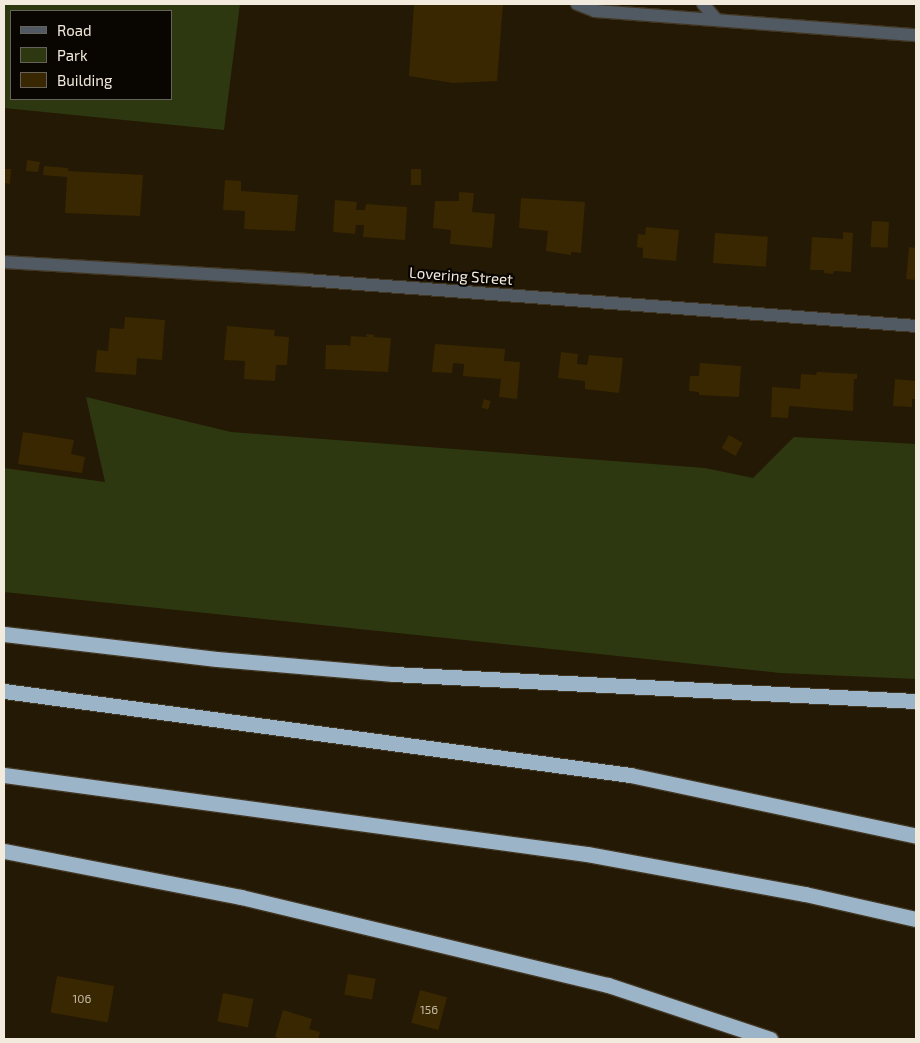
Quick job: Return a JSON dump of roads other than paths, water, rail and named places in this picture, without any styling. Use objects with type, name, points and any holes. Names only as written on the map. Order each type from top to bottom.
[{"type":"highway","points":[[4,634],[217,659],[393,674],[916,701]]},
{"type":"highway","points":[[4,691],[630,775],[916,836]]},
{"type":"highway","points":[[4,775],[588,854],[805,894],[916,919]]},
{"type":"highway","points":[[4,851],[241,897],[608,985],[770,1039]]},
{"type":"street","points":[[577,4],[595,11],[916,35]]},
{"type":"street","points":[[703,4],[717,20]]},
{"type":"street","name":"Lovering Street","points":[[4,262],[306,280],[916,326]]}]
